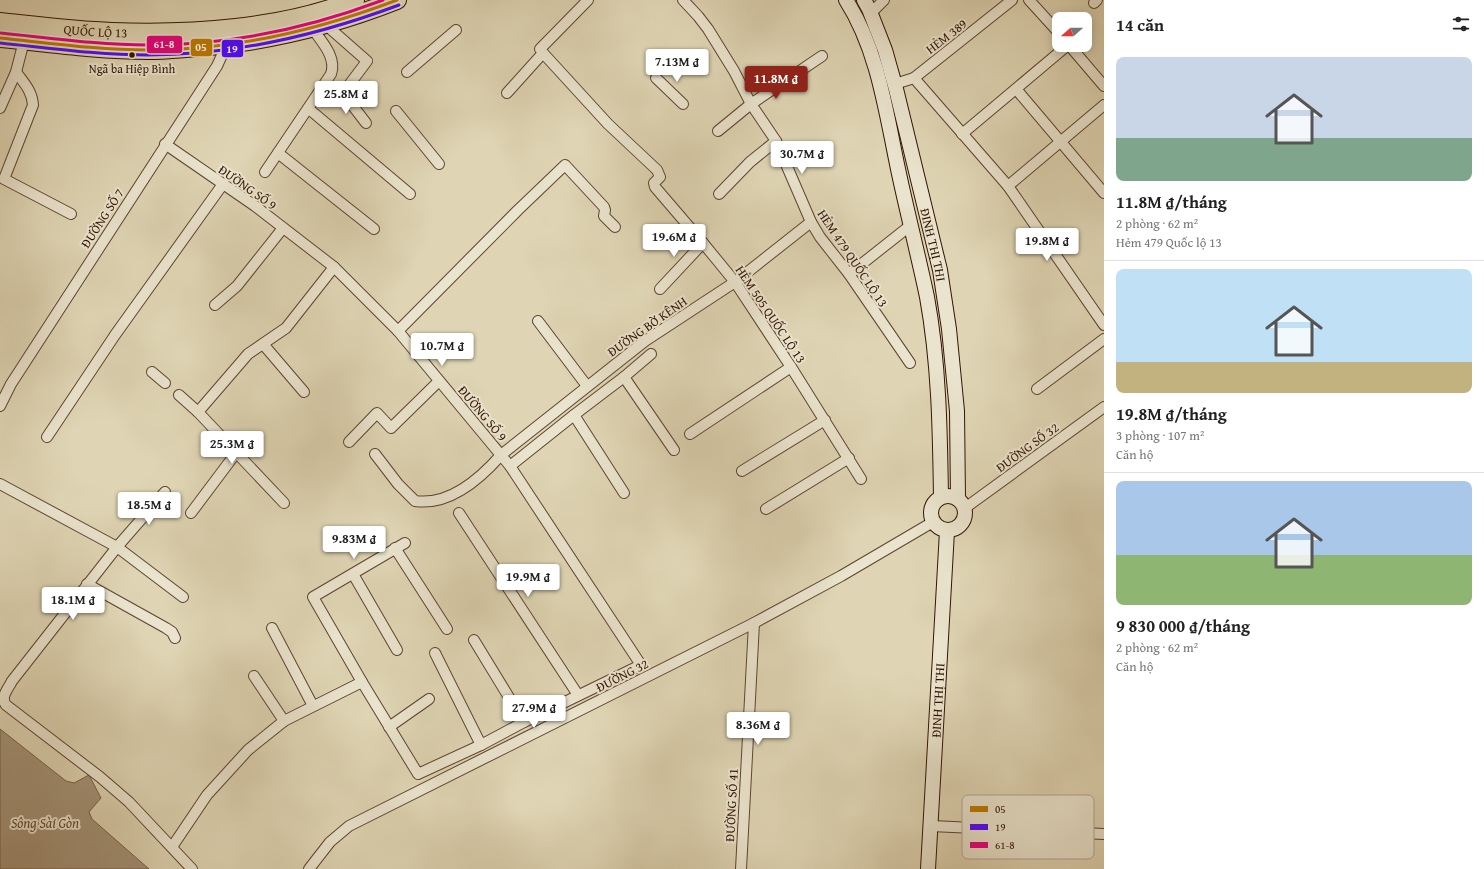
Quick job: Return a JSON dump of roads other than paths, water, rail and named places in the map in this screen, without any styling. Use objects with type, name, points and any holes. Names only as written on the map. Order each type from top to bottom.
[{"type":"highway","name":"QUỐC LỘ 13","points":[[0,22],[112,32],[176,32],[245,26],[298,18],[356,0]]},
{"type":"highway","name":"QUỐC LỘ 13","points":[[0,38],[120,49],[150,50],[227,44],[275,36],[319,26],[356,16],[397,0]]},
{"type":"street","points":[[507,93],[588,0]]},
{"type":"street","name":"HẺM 479 QUỐC LỘ 13","points":[[682,0],[698,16],[708,29],[751,104],[776,141],[811,222],[820,237],[849,274],[910,363]]},
{"type":"street","name":"ĐINH THỊ THI","points":[[846,0],[870,49],[927,297],[936,361],[940,425],[941,497]]},
{"type":"street","name":"ĐINH THỊ THI","points":[[864,0],[882,40],[940,270],[949,329],[958,411],[961,503]]},
{"type":"street","points":[[871,13],[884,0]]},
{"type":"street","name":"HẺM 389","points":[[914,78],[1012,0]]},
{"type":"street","points":[[1029,0],[1052,25]]},
{"type":"street","points":[[265,172],[309,109],[334,68],[333,61],[319,26]]},
{"type":"street","points":[[319,26],[367,61],[342,93],[366,123]]},
{"type":"street","points":[[407,72],[456,30]]},
{"type":"street","points":[[0,108],[16,72],[24,41]]},
{"type":"street","name":"ĐƯỜNG SỐ 7","points":[[0,406],[11,384],[165,144],[217,66],[227,44]]},
{"type":"street","name":"HẺM 505 QUỐC LỘ 13","points":[[542,51],[608,124],[657,170],[660,177],[654,183],[655,188],[735,282],[861,478]]},
{"type":"street","points":[[962,134],[1061,52]]},
{"type":"street","points":[[1075,52],[1104,86]]},
{"type":"street","points":[[718,131],[751,104],[822,56]]},
{"type":"street","points":[[16,72],[30,90],[33,105],[4,179],[70,214]]},
{"type":"street","points":[[656,78],[683,104]]},
{"type":"street","points":[[894,84],[914,78],[1008,186],[1104,325]]},
{"type":"street","points":[[1016,89],[1104,193]]},
{"type":"street","points":[[1008,186],[1104,105]]},
{"type":"street","points":[[309,109],[410,194]]},
{"type":"street","points":[[396,111],[440,164]]},
{"type":"street","points":[[719,194],[750,162],[776,141]]},
{"type":"street","name":"ĐƯỜNG SỐ 9","points":[[165,144],[255,206],[334,267],[398,331],[510,466],[641,665],[578,696]]},
{"type":"street","points":[[278,154],[374,229]]},
{"type":"street","points":[[398,331],[518,210],[565,165],[604,207],[604,216],[615,227]]},
{"type":"street","points":[[47,437],[115,335],[223,184]]},
{"type":"street","name":"ĐƯỜNG BỜ KÊNH","points":[[375,454],[415,501],[426,502],[461,490],[481,475],[501,455],[645,341],[735,282],[811,222]]},
{"type":"street","name":"HẺM 479 QUỐC LỘ 13","points":[[849,274],[911,225]]},
{"type":"street","points":[[215,305],[237,286],[283,228]]},
{"type":"street","points":[[660,289],[703,243]]},
{"type":"street","points":[[198,412],[248,354],[286,328],[334,267]]},
{"type":"street","points":[[538,321],[587,386]]},
{"type":"street","points":[[1037,389],[1104,339]]},
{"type":"street","points":[[263,344],[304,392]]},
{"type":"street","points":[[510,466],[624,377],[651,354]]},
{"type":"street","points":[[690,434],[791,368]]},
{"type":"street","points":[[152,372],[165,383]]},
{"type":"street","points":[[624,377],[674,450]]},
{"type":"street","points":[[348,442],[377,413],[391,428],[439,380]]},
{"type":"street","points":[[179,395],[198,412],[284,503]]},
{"type":"street","name":"ĐƯỜNG SỐ 32","points":[[961,503],[1104,407]]},
{"type":"street","points":[[574,415],[624,493]]},
{"type":"street","points":[[742,471],[825,420]]},
{"type":"street","points":[[190,513],[236,453]]},
{"type":"street","points":[[766,509],[849,458]]},
{"type":"street","points":[[0,484],[117,547],[183,597]]},
{"type":"street","points":[[165,492],[117,547],[12,681],[3,698],[3,702],[129,802],[192,869]]},
{"type":"street","points":[[946,496],[961,503],[966,514],[962,525],[958,528],[947,531],[933,522],[931,512],[932,506],[941,497],[946,496]]},
{"type":"street","points":[[405,543],[313,597],[362,682],[418,774],[482,746],[524,722],[578,696],[459,513]]},
{"type":"street","name":"ĐƯỜNG 32","points":[[309,869],[330,842],[349,826],[754,623],[841,576],[933,522]]},
{"type":"street","name":"ĐINH THỊ THI","points":[[928,869],[947,531]]},
{"type":"street","points":[[395,548],[447,630]]},
{"type":"street","points":[[353,574],[397,650]]},
{"type":"street","points":[[88,584],[166,628],[172,632],[175,638]]},
{"type":"street","name":"ĐƯỜNG SỐ 41","points":[[741,869],[754,623]]},
{"type":"street","points":[[272,628],[313,706]]},
{"type":"street","points":[[474,640],[524,722]]},
{"type":"street","points":[[435,653],[482,746]]},
{"type":"street","points":[[254,676],[284,721]]},
{"type":"street","points":[[172,847],[207,795],[248,750],[284,721],[362,682]]},
{"type":"street","points":[[389,727],[429,699]]},
{"type":"street","points":[[931,826],[962,827]]},
{"type":"street","points":[[1094,834],[1104,834]]},
{"type":"water","name":"Sông Sài Gòn","points":[[0,729],[66,781],[74,783],[89,775],[101,798],[89,812],[92,819],[149,869],[0,869]]},
{"type":"place","name":"Ngã ba Hiệp Bình","points":[[132,55]]}]
